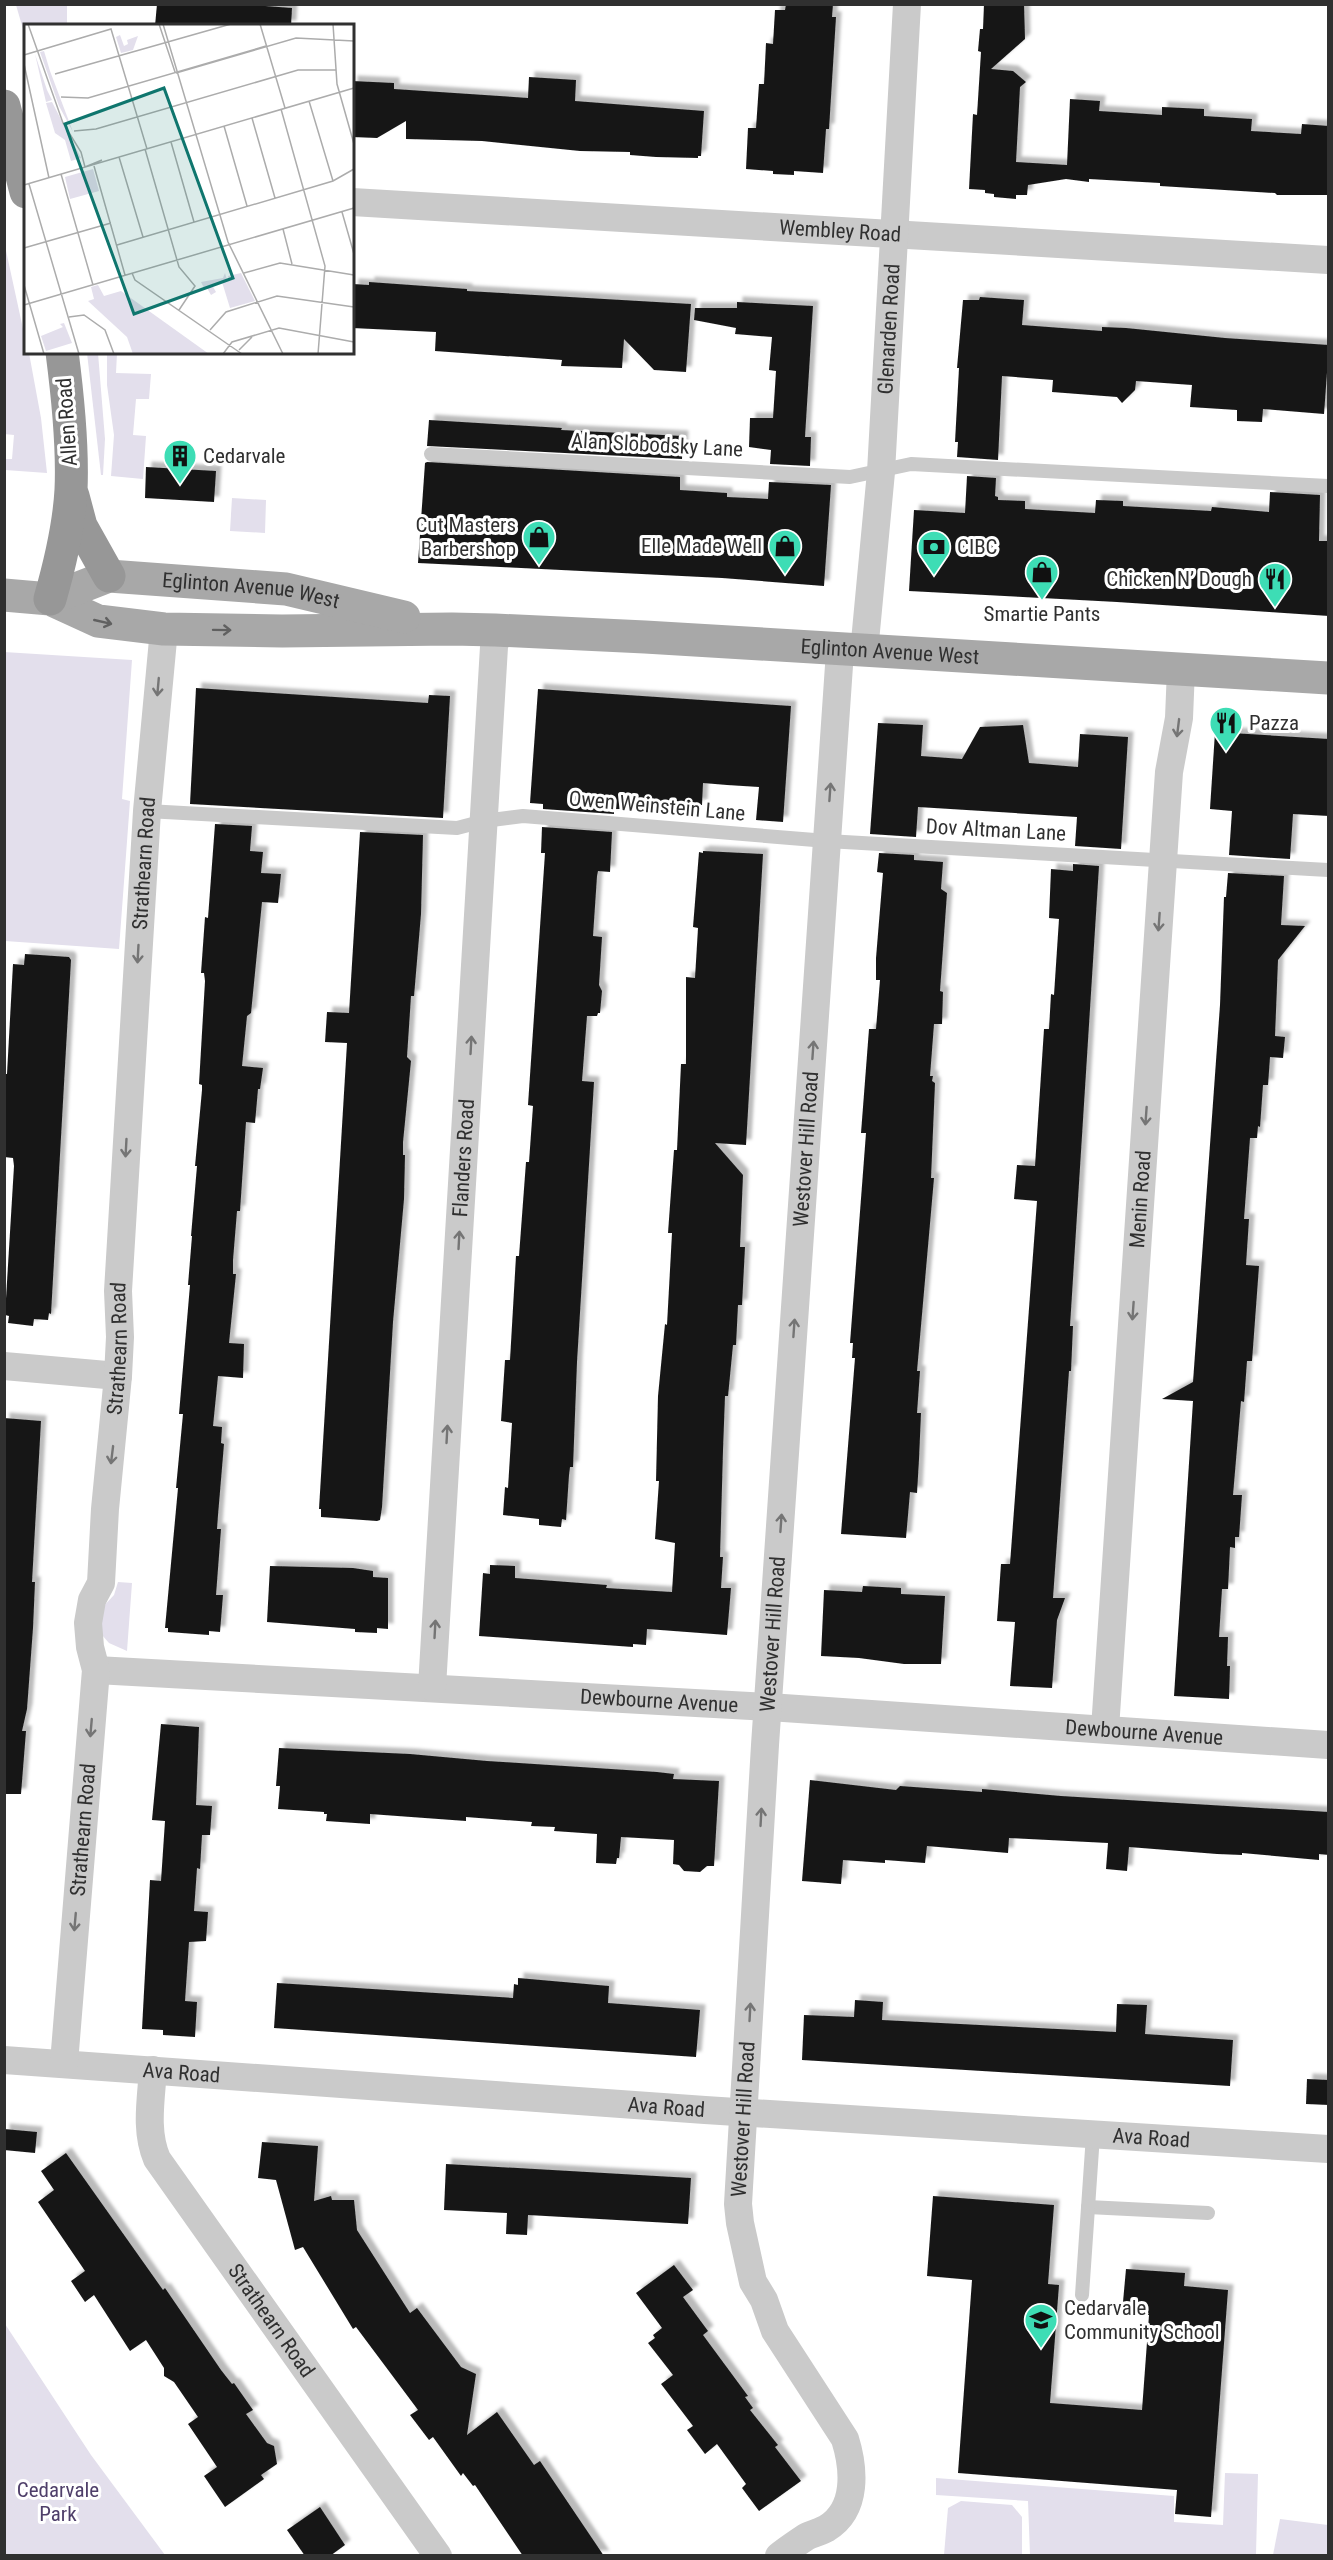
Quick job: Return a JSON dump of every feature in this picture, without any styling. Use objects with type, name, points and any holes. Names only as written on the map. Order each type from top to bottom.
[{"type":"highway","points":[[4,106],[24,184]]},
{"type":"highway","name":"Allen Road","points":[[62,354],[69,406],[71,491]]},
{"type":"highway","points":[[71,491],[81,526],[109,576]]},
{"type":"highway","points":[[50,598],[57,572],[71,491]]},
{"type":"main road","name":"Eglinton Avenue West","points":[[50,598],[109,576],[286,589],[452,629]]},
{"type":"main road","points":[[164,629],[176,604],[193,592],[213,584]]},
{"type":"main road","name":"Eglinton Avenue West","points":[[4,595],[50,598],[98,621],[164,629],[495,630],[1329,678]]},
{"type":"street","name":"Glenarden Road","points":[[852,651],[881,472],[892,233],[907,4]]},
{"type":"street","name":"Wembley Road","points":[[354,202],[1329,260]]},
{"type":"street","name":"Strathearn Road","points":[[64,2063],[96,1670],[90,1647],[88,1623],[92,1600],[101,1583],[105,1509],[118,1376],[120,1337],[118,1291],[147,811],[164,629]]},
{"type":"street","name":"Flanders Road","points":[[432,1687],[495,630]]},
{"type":"street","name":"Westover Hill Road","points":[[779,2556],[808,2536],[829,2527],[844,2510],[850,2494],[851,2459],[845,2439],[775,2331],[764,2300],[753,2282],[747,2262],[738,2204],[768,1707],[827,841],[852,651]]},
{"type":"street","name":"Menin Road","points":[[1105,1729],[1162,861],[1169,772],[1179,718],[1181,669]]},
{"type":"street","points":[[4,1366],[118,1376]]},
{"type":"street","name":"Dewbourne Avenue","points":[[96,1670],[768,1707],[1329,1745]]},
{"type":"street","name":"Ava Road","points":[[4,2060],[744,2112],[1329,2149]]},
{"type":"street","name":"Strathearn Road","points":[[153,2070],[149,2132],[157,2159],[438,2556]]},
{"type":"lane","name":"Alan Slobodsky Lane","points":[[431,454],[850,477],[911,464],[1329,486]]},
{"type":"lane","name":"Owen Weinstein Lane","points":[[147,811],[457,828],[484,821],[523,816],[827,841]]},
{"type":"lane","name":"Dov Altman Lane","points":[[827,841],[1329,870]]},
{"type":"lane","points":[[1082,2295],[1093,2135]]},
{"type":"lane","points":[[1088,2207],[1208,2213]]},
{"type":"green space","points":[[16,5],[67,5],[67,24],[24,24],[24,33]]},
{"type":"green space","points":[[5,246],[24,333],[24,354],[29,354],[41,418],[47,473],[5,470],[5,459],[12,459],[14,435],[4,434]]},
{"type":"green space","points":[[87,354],[98,354],[105,439],[103,475],[101,475]]},
{"type":"green space","points":[[107,354],[117,354],[116,373],[151,374],[149,399],[136,399],[133,435],[146,436],[143,479],[111,476],[114,435],[107,385]]},
{"type":"green space","points":[[232,498],[266,500],[265,533],[230,531]]},
{"type":"green space","points":[[4,652],[132,660],[122,799],[130,801],[119,949],[5,941]]},
{"type":"green space","points":[[118,1582],[132,1583],[127,1651],[109,1643],[102,1635],[101,1609],[114,1595]]},
{"type":"green space","name":"Cedarvale Park","points":[[5,2324],[91,2455],[165,2555],[5,2555]]},
{"type":"green space","points":[[1225,2473],[1258,2474],[1256,2555],[1030,2555],[1028,2501],[936,2495],[936,2478],[1174,2496],[1174,2522],[1223,2525]]},
{"type":"green space","points":[[961,2501],[1012,2505],[1022,2517],[1022,2555],[944,2555],[948,2508]]},
{"type":"green space","points":[[1280,2519],[1328,2525],[1328,2555],[1273,2555]]},
{"type":"building","points":[[157,4],[239,4],[292,8],[291,24],[155,24]]},
{"type":"building","points":[[786,4],[833,4],[832,17],[836,17],[829,129],[826,129],[823,173],[794,171],[794,175],[773,174],[773,171],[746,169],[748,128],[756,128],[759,84],[764,84],[766,43],[773,44],[775,10],[785,10]]},
{"type":"building","points":[[984,4],[1024,4],[1025,39],[991,69],[1013,71],[1026,82],[1020,87],[1016,162],[1067,165],[1070,99],[1100,101],[1099,111],[1162,115],[1162,107],[1204,109],[1204,116],[1252,119],[1251,131],[1301,134],[1302,124],[1329,126],[1329,195],[1277,195],[1275,193],[1160,186],[1160,183],[1089,179],[1089,182],[1066,179],[1028,185],[1027,195],[1016,195],[1016,199],[994,197],[994,194],[985,193],[985,190],[969,189],[973,114],[977,115],[981,52],[978,51],[980,29],[983,29]]},
{"type":"building","points":[[529,77],[576,80],[575,101],[704,111],[701,156],[698,158],[656,157],[630,155],[630,152],[580,151],[482,141],[406,139],[406,121],[377,138],[354,137],[354,81],[394,83],[394,89],[528,98]]},
{"type":"building","points":[[369,282],[467,289],[467,291],[691,304],[686,372],[654,370],[624,339],[622,368],[561,366],[562,360],[435,351],[436,332],[354,328],[354,284],[369,285]]},
{"type":"building","points":[[980,297],[1024,300],[1022,325],[1102,331],[1102,327],[1126,328],[1329,345],[1324,414],[1263,409],[1262,422],[1237,421],[1237,410],[1190,407],[1192,385],[1136,381],[1135,390],[1122,403],[1117,397],[1052,392],[1053,380],[1002,376],[998,460],[957,457],[958,442],[955,442],[959,368],[957,368],[963,300],[979,300]]},
{"type":"building","points":[[737,302],[813,306],[805,437],[811,437],[810,466],[770,464],[771,450],[749,447],[750,418],[773,418],[776,371],[769,370],[772,337],[735,334],[736,328],[694,320],[695,308],[737,308]]},
{"type":"building","points":[[429,420],[683,436],[682,459],[427,446]]},
{"type":"building","points":[[425,463],[680,477],[680,490],[727,493],[727,497],[768,499],[769,482],[831,485],[824,586],[722,578],[418,563]]},
{"type":"building","name":"Cedarvale","points":[[146,467],[216,471],[214,502],[145,498]]},
{"type":"building","points":[[967,476],[996,478],[995,496],[998,500],[1025,501],[1025,509],[1095,513],[1096,500],[1123,501],[1123,506],[1211,511],[1212,507],[1269,512],[1270,492],[1320,495],[1319,541],[1329,541],[1329,616],[909,591],[914,510],[965,513]]},
{"type":"building","points":[[196,688],[428,703],[429,695],[450,696],[443,818],[190,804]]},
{"type":"building","points":[[538,689],[791,706],[783,822],[756,820],[759,787],[703,783],[702,805],[621,801],[621,809],[614,809],[614,814],[543,809],[543,804],[530,803]]},
{"type":"building","points":[[878,723],[923,725],[921,756],[962,759],[980,727],[1023,725],[1029,763],[1078,767],[1080,734],[1128,737],[1121,849],[1075,846],[1077,817],[918,807],[916,837],[870,834]]},
{"type":"building","points":[[1215,732],[1329,739],[1329,816],[1293,814],[1290,859],[1229,855],[1232,811],[1210,809]]},
{"type":"building","points":[[215,824],[252,826],[250,851],[263,852],[261,873],[281,874],[278,903],[262,902],[251,1013],[247,1016],[242,1066],[263,1068],[260,1089],[258,1089],[255,1123],[246,1122],[240,1211],[237,1211],[233,1260],[233,1274],[236,1274],[229,1343],[244,1344],[243,1378],[218,1376],[213,1426],[222,1427],[221,1443],[224,1444],[217,1529],[221,1529],[216,1595],[223,1595],[220,1632],[209,1631],[209,1635],[168,1632],[168,1628],[165,1628],[178,1488],[176,1488],[183,1414],[179,1414],[190,1285],[188,1285],[197,1166],[195,1166],[202,1090],[202,1085],[199,1084],[205,981],[204,973],[201,973],[205,917],[208,918]]},
{"type":"building","points":[[542,827],[612,832],[610,872],[598,871],[597,876],[593,936],[602,937],[599,985],[602,991],[600,1013],[597,1016],[587,1016],[582,1081],[594,1082],[573,1467],[570,1467],[566,1520],[562,1519],[561,1527],[539,1525],[539,1519],[503,1515],[505,1487],[508,1488],[512,1423],[501,1421],[505,1360],[510,1360],[516,1256],[519,1256],[533,1106],[528,1105],[545,853],[541,853]]},
{"type":"building","points":[[360,832],[423,835],[421,914],[414,996],[411,996],[407,1057],[411,1061],[403,1142],[404,1199],[393,1322],[382,1507],[380,1520],[377,1521],[321,1517],[321,1509],[319,1509],[347,1043],[325,1042],[327,1012],[349,1013]]},
{"type":"building","points":[[703,851],[763,854],[746,1145],[715,1143],[743,1175],[740,1247],[745,1247],[742,1305],[738,1305],[736,1345],[733,1345],[728,1396],[725,1396],[720,1557],[723,1557],[721,1588],[731,1588],[727,1635],[647,1629],[646,1645],[633,1644],[633,1647],[479,1636],[483,1573],[490,1574],[490,1565],[515,1566],[515,1578],[607,1585],[606,1588],[672,1592],[675,1543],[655,1539],[659,1481],[656,1481],[658,1396],[665,1324],[667,1325],[672,1233],[668,1233],[674,1150],[677,1150],[681,1064],[686,1064],[686,977],[695,978],[698,928],[693,927],[699,852],[703,853]]},
{"type":"building","points":[[879,853],[914,855],[914,860],[943,862],[941,889],[947,893],[940,991],[943,992],[942,1024],[934,1024],[930,1076],[933,1076],[932,1081],[935,1083],[931,1178],[934,1178],[917,1371],[920,1371],[917,1413],[921,1413],[917,1493],[910,1492],[906,1538],[841,1534],[855,1358],[852,1358],[853,1343],[850,1343],[866,1133],[861,1133],[869,1029],[876,1029],[880,980],[876,980],[883,873],[877,872]]},
{"type":"building","points":[[1073,864],[1099,866],[1070,1326],[1073,1326],[1071,1371],[1069,1371],[1053,1598],[1065,1598],[1057,1620],[1052,1688],[1010,1686],[1015,1622],[997,1621],[1001,1564],[1010,1564],[1037,1201],[1014,1199],[1017,1165],[1035,1166],[1044,1029],[1049,1029],[1051,994],[1054,995],[1059,919],[1049,918],[1051,869],[1073,871]]},
{"type":"building","points":[[1228,873],[1284,876],[1281,925],[1305,926],[1278,960],[1275,1036],[1285,1037],[1283,1058],[1270,1057],[1268,1085],[1263,1085],[1260,1127],[1258,1126],[1257,1138],[1250,1138],[1244,1219],[1249,1219],[1246,1265],[1259,1266],[1252,1361],[1247,1361],[1244,1402],[1241,1401],[1233,1495],[1242,1495],[1239,1537],[1235,1537],[1235,1548],[1230,1547],[1228,1589],[1222,1589],[1219,1637],[1228,1637],[1229,1699],[1174,1696],[1193,1401],[1162,1399],[1193,1382],[1220,1005],[1224,897],[1226,897]]},
{"type":"building","points":[[25,954],[69,957],[71,960],[51,1314],[49,1313],[48,1320],[34,1319],[33,1326],[8,1323],[9,1316],[5,1315],[14,1166],[13,1158],[4,1157],[4,1074],[7,1074],[13,964],[24,965]]},
{"type":"building","points":[[4,1418],[41,1421],[32,1582],[35,1582],[33,1628],[27,1709],[22,1731],[26,1731],[21,1794],[4,1794]]},
{"type":"building","points":[[270,1566],[353,1568],[373,1571],[373,1577],[388,1578],[388,1629],[377,1628],[377,1633],[355,1632],[355,1629],[267,1622]]},
{"type":"building","points":[[863,1586],[901,1588],[901,1594],[945,1596],[941,1664],[904,1664],[821,1656],[824,1590],[862,1592]]},
{"type":"building","points":[[161,1724],[199,1727],[196,1805],[212,1806],[210,1835],[202,1835],[194,1911],[208,1912],[206,1941],[189,1942],[185,2001],[197,2002],[195,2037],[163,2035],[163,2030],[142,2029],[150,1880],[161,1881],[165,1821],[152,1820]]},
{"type":"building","points":[[279,1748],[410,1754],[657,1772],[674,1774],[673,1779],[719,1781],[714,1866],[707,1866],[700,1872],[684,1871],[679,1865],[673,1864],[674,1840],[621,1837],[619,1858],[616,1864],[596,1863],[597,1834],[554,1831],[555,1827],[531,1826],[532,1822],[466,1817],[466,1821],[370,1814],[370,1824],[326,1821],[327,1814],[324,1812],[278,1809],[280,1786],[276,1786]]},
{"type":"building","points":[[810,1780],[896,1790],[900,1786],[982,1792],[982,1789],[1329,1812],[1329,1855],[1319,1854],[1319,1860],[1129,1847],[1127,1871],[1106,1869],[1108,1843],[1009,1838],[1008,1853],[927,1846],[925,1863],[843,1860],[841,1884],[802,1881]]},
{"type":"building","points":[[518,1978],[609,1986],[608,2003],[700,2010],[696,2057],[274,2028],[277,1983],[513,1998],[514,1984],[518,1985]]},
{"type":"building","points":[[855,2000],[883,2002],[882,2020],[1116,2032],[1117,2004],[1147,2005],[1145,2034],[1233,2040],[1230,2086],[802,2060],[804,2015],[854,2017]]},
{"type":"building","points":[[1307,2079],[1329,2080],[1329,2105],[1306,2104]]},
{"type":"building","points":[[4,2129],[37,2132],[35,2153],[4,2150]]},
{"type":"building","points":[[262,2142],[318,2146],[314,2201],[331,2196],[332,2200],[354,2200],[357,2230],[410,2313],[417,2308],[461,2367],[476,2374],[467,2435],[497,2412],[534,2465],[540,2461],[604,2556],[523,2556],[475,2485],[473,2486],[463,2473],[461,2476],[433,2437],[429,2440],[410,2415],[418,2410],[356,2327],[353,2329],[303,2247],[295,2250],[276,2180],[258,2178]]},
{"type":"building","points":[[66,2153],[163,2290],[165,2288],[221,2370],[232,2384],[234,2383],[253,2410],[246,2414],[267,2443],[274,2446],[277,2464],[261,2475],[264,2479],[225,2507],[204,2476],[217,2467],[188,2424],[198,2417],[174,2382],[164,2376],[164,2368],[146,2340],[130,2351],[94,2295],[85,2302],[71,2281],[85,2271],[38,2202],[54,2190],[41,2171]]},
{"type":"building","points":[[446,2164],[691,2178],[688,2224],[528,2215],[527,2235],[506,2234],[507,2213],[444,2210]]},
{"type":"building","points":[[933,2196],[1054,2205],[1048,2284],[1059,2285],[1050,2403],[1142,2410],[1149,2315],[1122,2313],[1126,2269],[1185,2273],[1184,2286],[1228,2290],[1211,2517],[1175,2514],[1177,2490],[958,2473],[972,2280],[927,2276]]},
{"type":"building","points":[[674,2265],[693,2290],[683,2297],[708,2331],[703,2335],[748,2396],[745,2397],[753,2408],[750,2410],[778,2445],[775,2447],[801,2481],[759,2511],[742,2488],[746,2484],[717,2444],[705,2454],[687,2430],[693,2426],[661,2384],[673,2375],[648,2343],[655,2338],[653,2335],[662,2328],[636,2293]]},
{"type":"building","points":[[320,2507],[345,2545],[330,2556],[305,2556],[287,2530]]},
{"type":"place","name":"Cedarvale","points":[[180,485]]},
{"type":"place","name":"Cut Masters Barbershop","points":[[539,566]]},
{"type":"place","name":"Elle Made Well","points":[[785,575]]},
{"type":"place","name":"CIBC","points":[[934,576]]},
{"type":"place","name":"Smartie Pants","points":[[1042,601]]},
{"type":"place","name":"Chicken N’ Dough","points":[[1275,608]]},
{"type":"place","name":"Pazza","points":[[1226,752]]},
{"type":"place","name":"Cedarvale Community School","points":[[1041,2349]]}]
